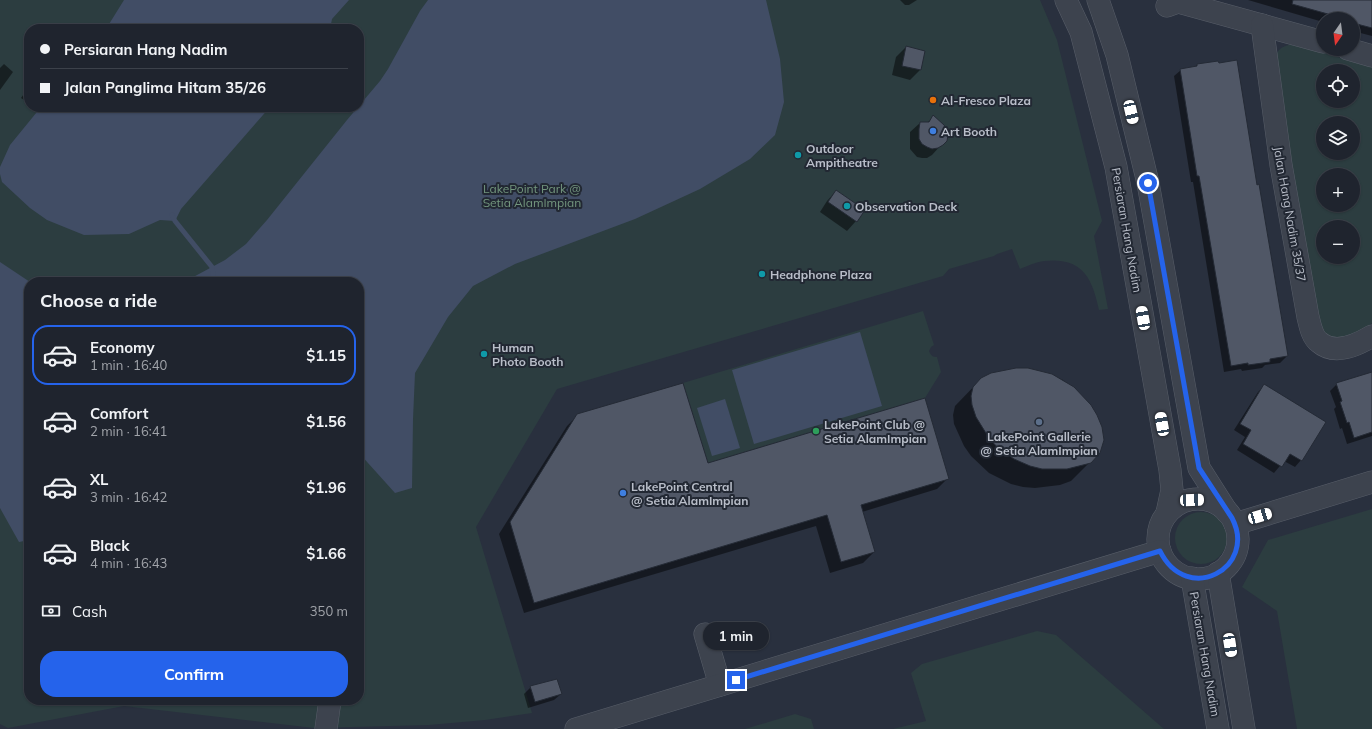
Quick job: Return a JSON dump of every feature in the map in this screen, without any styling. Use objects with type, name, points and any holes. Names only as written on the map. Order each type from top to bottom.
[{"type":"street","name":"Persiaran Hang Nadim","points":[[1066,0],[1081,32],[1116,167],[1170,470],[1172,490],[1167,513]]},
{"type":"street","points":[[1098,0],[1117,54],[1148,183],[1199,468],[1231,518],[1238,535],[1237,546],[1233,557],[1227,566],[1218,573],[1205,578],[1192,578],[1181,575],[1172,569],[1165,561],[1160,551],[1158,541],[1159,531],[1167,513],[1174,506],[1192,500],[1202,499],[1212,501],[1220,506],[1231,518]]},
{"type":"street","points":[[1167,6],[1178,2],[1316,40]]},
{"type":"street","name":"Jalan Hang Nadim 35/37","points":[[1262,26],[1281,165],[1308,317],[1312,331],[1318,342],[1328,347],[1342,349],[1358,344],[1372,336]]},
{"type":"street","points":[[1360,52],[1372,56]]},
{"type":"street","points":[[1231,518],[1372,482]]},
{"type":"street","points":[[576,729],[1160,551]]},
{"type":"street","points":[[1218,573],[1244,729]]},
{"type":"street","name":"Persiaran Hang Nadim","points":[[1192,578],[1218,729]]},
{"type":"street","points":[[705,634],[720,685]]},
{"type":"street","points":[[326,729],[329,705]]},
{"type":"green space","name":"LakePoint Park @ Setia AlamImpian","points":[[0,0],[1040,0],[1057,40],[1102,221],[1094,236],[1108,309],[1099,310],[1089,279],[1076,266],[1068,262],[1044,261],[1020,269],[1012,249],[994,256],[949,269],[943,276],[557,389],[476,527],[532,713],[485,720],[429,725],[314,728],[124,706],[8,728],[0,724]]},
{"type":"green space","points":[[1293,44],[1316,51],[1316,56],[1334,56],[1372,67],[1372,323],[1364,329],[1347,337],[1336,339],[1332,338],[1324,333],[1318,326],[1274,68],[1276,55],[1283,47]]},
{"type":"green space","name":"LakePoint Club @ Setia AlamImpian","points":[[923,311],[934,345],[929,351],[932,356],[937,357],[941,372],[925,398],[949,479],[733,543],[683,383]]},
{"type":"green space","points":[[1372,509],[1372,729],[1297,729],[1277,611],[1242,587],[1268,540]]},
{"type":"green space","points":[[1201,512],[1215,516],[1223,524],[1227,538],[1223,552],[1215,560],[1201,564],[1187,560],[1179,552],[1175,538],[1179,524],[1187,516]]},
{"type":"green space","points":[[1037,631],[1056,635],[1164,729],[893,729],[926,721],[911,673],[922,664]]},
{"type":"green space","points":[[795,714],[811,719],[814,729],[745,729]]},
{"type":"water","points":[[124,0],[349,0],[332,19],[331,24],[109,24]]},
{"type":"water","points":[[428,0],[766,0],[780,59],[784,102],[775,135],[750,159],[700,189],[635,219],[515,264],[473,286],[448,317],[415,373],[412,488],[395,493],[364,459],[364,277],[193,277],[225,260],[246,244],[354,112],[364,112],[364,100],[388,69],[420,11]]},
{"type":"water","points":[[37,112],[266,112],[181,209],[175,221],[160,220],[129,234],[84,235],[47,220],[30,208],[2,182],[0,167],[10,145]]},
{"type":"water","points":[[0,262],[24,278],[24,541],[19,542],[0,508]]},
{"type":"water","points":[[860,332],[882,406],[754,444],[732,370]]},
{"type":"water","points":[[725,399],[740,448],[712,456],[697,408]]},
{"type":"building","points":[[1293,0],[1372,0],[1372,28],[1360,25],[1360,12],[1321,12],[1292,4]]},
{"type":"building","points":[[906,46],[925,51],[921,70],[902,66]]},
{"type":"building","points":[[1237,60],[1257,185],[1259,184],[1288,356],[1270,359],[1270,362],[1248,365],[1248,363],[1231,366],[1199,176],[1197,176],[1180,69],[1197,66],[1197,64]]},
{"type":"building","name":"Art Booth","points":[[933,115],[947,129],[948,135],[947,141],[943,145],[932,149],[922,144],[919,139],[919,129],[920,122],[929,122]]},
{"type":"building","name":"Observation Deck","points":[[836,190],[865,210],[857,222],[828,202]]},
{"type":"building","name":"LakePoint Gallerie @ Setia AlamImpian","points":[[1016,368],[1028,368],[1052,374],[1074,387],[1091,405],[1102,427],[1104,440],[1100,453],[1091,463],[1067,469],[1042,469],[1030,466],[1014,459],[997,447],[989,438],[976,417],[972,405],[971,396],[973,387],[981,378],[991,373]]},
{"type":"building","points":[[1372,372],[1372,432],[1354,438],[1340,402],[1342,401],[1336,383]]},
{"type":"building","points":[[683,383],[708,463],[925,398],[949,479],[861,505],[875,552],[841,562],[827,515],[534,603],[510,522],[577,414]]},
{"type":"building","points":[[1264,384],[1326,422],[1302,461],[1290,454],[1282,467],[1243,444],[1251,430],[1240,424]]},
{"type":"building","points":[[557,679],[562,694],[535,702],[530,686]]},
{"type":"waterway","points":[[172,215],[175,221],[212,267],[213,277]]},
{"type":"place","name":"Al-Fresco Plaza","points":[[933,100]]},
{"type":"place","name":"Art Booth","points":[[933,131]]},
{"type":"place","name":"Outdoor Ampitheatre","points":[[798,155]]},
{"type":"place","name":"Observation Deck","points":[[847,206]]},
{"type":"place","name":"Headphone Plaza","points":[[762,274]]},
{"type":"place","name":"Human Photo Booth","points":[[484,354]]},
{"type":"place","name":"LakePoint Gallerie @ Setia AlamImpian","points":[[1039,422]]},
{"type":"place","name":"LakePoint Club @ Setia AlamImpian","points":[[816,431]]},
{"type":"place","name":"LakePoint Central @ Setia AlamImpian","points":[[623,493]]},
{"type":"route","points":[[736,680],[1160,551],[1165,561],[1172,569],[1181,575],[1192,578],[1205,578],[1218,573],[1227,566],[1233,557],[1237,546],[1238,535],[1232,518],[1199,468],[1148,183]]}]
